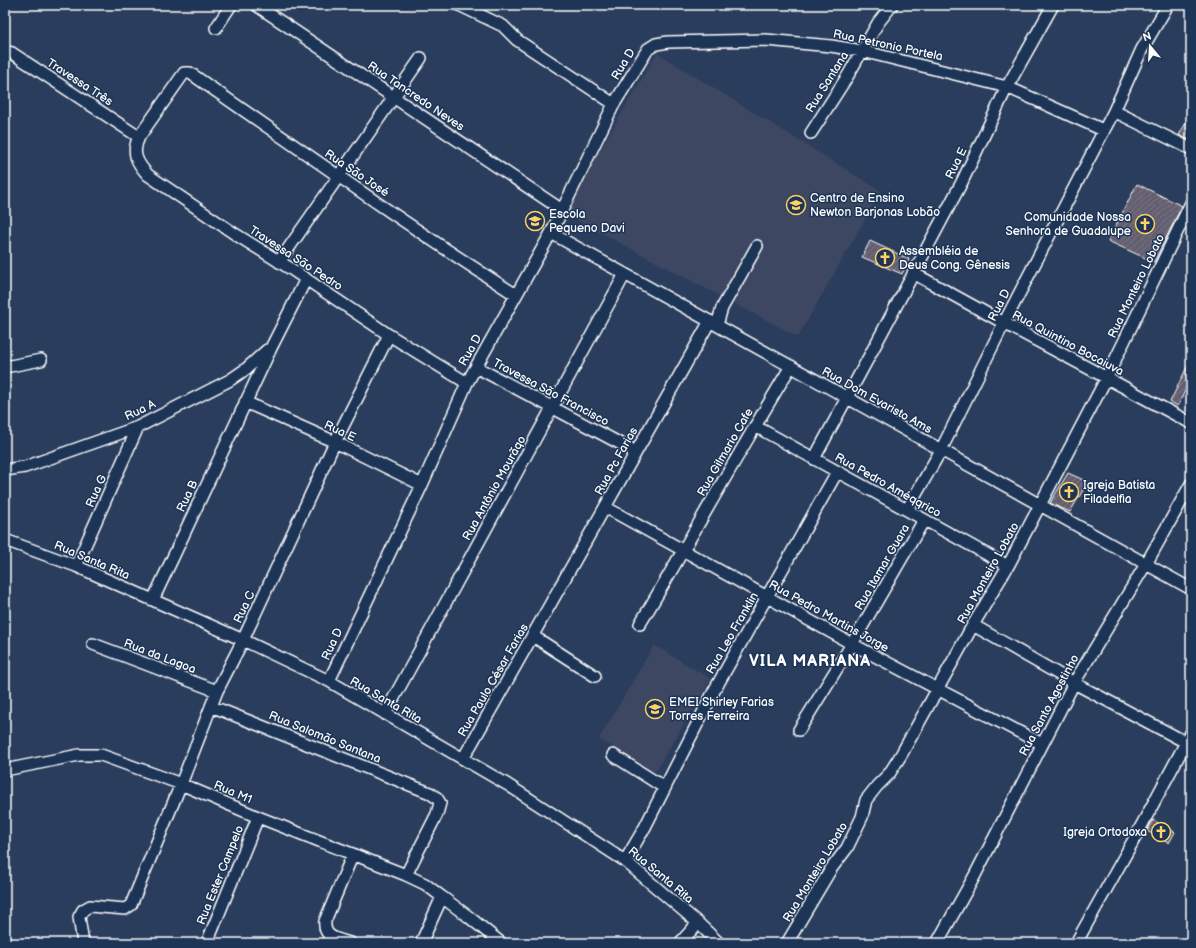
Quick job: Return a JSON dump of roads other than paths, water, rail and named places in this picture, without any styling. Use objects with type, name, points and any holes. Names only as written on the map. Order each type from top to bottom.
[{"type":"street","points":[[216,28],[231,5]]},
{"type":"street","name":"Rua Tancredo Neves","points":[[256,5],[394,96],[562,210]]},
{"type":"street","points":[[459,5],[503,26],[518,40],[614,104]]},
{"type":"street","name":"Rua Santana","points":[[811,133],[878,23],[892,5]]},
{"type":"street","name":"Rua E","points":[[814,459],[848,398],[962,182],[1007,87],[1053,5]]},
{"type":"street","name":"Rua D","points":[[907,510],[941,450],[1004,323],[1114,111],[1142,49],[1168,5]]},
{"type":"street","name":"Rua Petronio Portela","points":[[656,44],[668,42],[766,40],[831,46],[862,51],[1007,87],[1103,130]]},
{"type":"street","name":"Rua D","points":[[329,681],[422,485],[467,383],[551,233],[614,104],[648,48],[656,44]]},
{"type":"street","name":"Travessa Três","points":[[5,51],[12,53],[139,137]]},
{"type":"street","points":[[280,262],[421,58]]},
{"type":"street","name":"Rua São José","points":[[139,137],[184,73],[190,73],[338,177],[516,295]]},
{"type":"street","points":[[1114,111],[1191,149]]},
{"type":"street","name":"Travessa São Pedro","points":[[139,137],[135,150],[136,159],[140,167],[148,175],[389,335],[467,383]]},
{"type":"street","name":"Rua Monteiro Lobato","points":[[787,943],[831,869],[847,848],[862,817],[866,800],[889,774],[901,755],[973,625],[1008,566],[1106,379],[1191,203]]},
{"type":"street","name":"Rua Dom Evaristo Ams","points":[[551,233],[1191,589]]},
{"type":"street","name":"Rua Pc Farias","points":[[545,614],[636,452],[722,308],[757,246]]},
{"type":"street","name":"Rua Quintino Bocaiuva","points":[[913,273],[1191,424]]},
{"type":"street","name":"Rua Antônio Mourãqo","points":[[385,714],[625,274]]},
{"type":"street","name":"Rua A","points":[[245,402],[306,279]]},
{"type":"street","name":"Rua C","points":[[83,943],[79,917],[83,910],[90,906],[125,909],[131,905],[136,896],[217,691],[243,640],[335,442],[389,335]]},
{"type":"street","name":"Rua A","points":[[5,470],[25,467],[138,427],[230,380],[246,369],[272,346]]},
{"type":"street","points":[[5,367],[41,360]]},
{"type":"street","name":"Rua Gilmario Cafe","points":[[640,624],[791,366]]},
{"type":"street","name":"Travessa São Francisco","points":[[476,367],[636,452]]},
{"type":"street","name":"Rua E","points":[[245,402],[335,442],[422,485]]},
{"type":"street","name":"Rua B","points":[[153,600],[245,402]]},
{"type":"street","name":"Rua Pedro Améqqrico","points":[[755,426],[1008,566]]},
{"type":"street","name":"Rua G","points":[[76,566],[138,427]]},
{"type":"street","name":"Rua Leo Franklin","points":[[625,861],[645,827],[714,691],[837,472]]},
{"type":"street","name":"Rua Santo Agostinho","points":[[937,943],[1011,808],[1074,683],[1146,564],[1191,484]]},
{"type":"street","name":"Rua Pedro Martins Jorge","points":[[605,507],[852,644],[1042,744]]},
{"type":"street","name":"Rua Itamar Guara","points":[[799,730],[852,644],[924,520]]},
{"type":"street","name":"Rua Santa Rita","points":[[5,540],[76,566],[243,640],[329,681],[508,785],[625,861],[698,923],[719,943]]},
{"type":"street","name":"Rua Paulo César Farias","points":[[463,759],[545,614]]},
{"type":"street","points":[[973,625],[1074,683],[1189,740],[1076,943]]},
{"type":"street","points":[[533,636],[595,676]]},
{"type":"street","name":"Rua da Lagoa","points":[[93,644],[217,691]]},
{"type":"street","name":"Rua Salomão Santana","points":[[211,706],[430,793],[437,798],[440,803],[438,814],[406,875]]},
{"type":"street","name":"Rua M1","points":[[5,770],[79,755],[101,755],[181,784],[258,817],[406,875],[425,884],[501,943]]},
{"type":"street","points":[[613,755],[665,788]]},
{"type":"street","name":"Rua Ester Campelo","points":[[207,943],[258,817]]},
{"type":"street","points":[[350,943],[331,936],[325,929],[325,921],[353,854]]},
{"type":"street","points":[[421,943],[442,897]]},
{"type":"street","points":[[680,943],[698,923]]},
{"type":"place","name":"Centro de Ensino Newton Barjonas Lobão","points":[[796,205]]},
{"type":"place","name":"Escola Pequeno Davi","points":[[535,221]]},
{"type":"place","name":"Comunidade Nossa Senhora de Guadalupe","points":[[1145,224]]},
{"type":"place","name":"Assembléia de Deus Cong. Gênesis","points":[[885,258]]},
{"type":"place","name":"Igreja Batista Filadelfia","points":[[1069,492]]},
{"type":"place","name":"EMEI Shirley Farias Torres Ferreira","points":[[655,709]]},
{"type":"place","name":"Igreja Ortodoxa","points":[[1161,832]]},
{"type":"district","name":"VILA MARIANA","points":[[810,660]]}]
